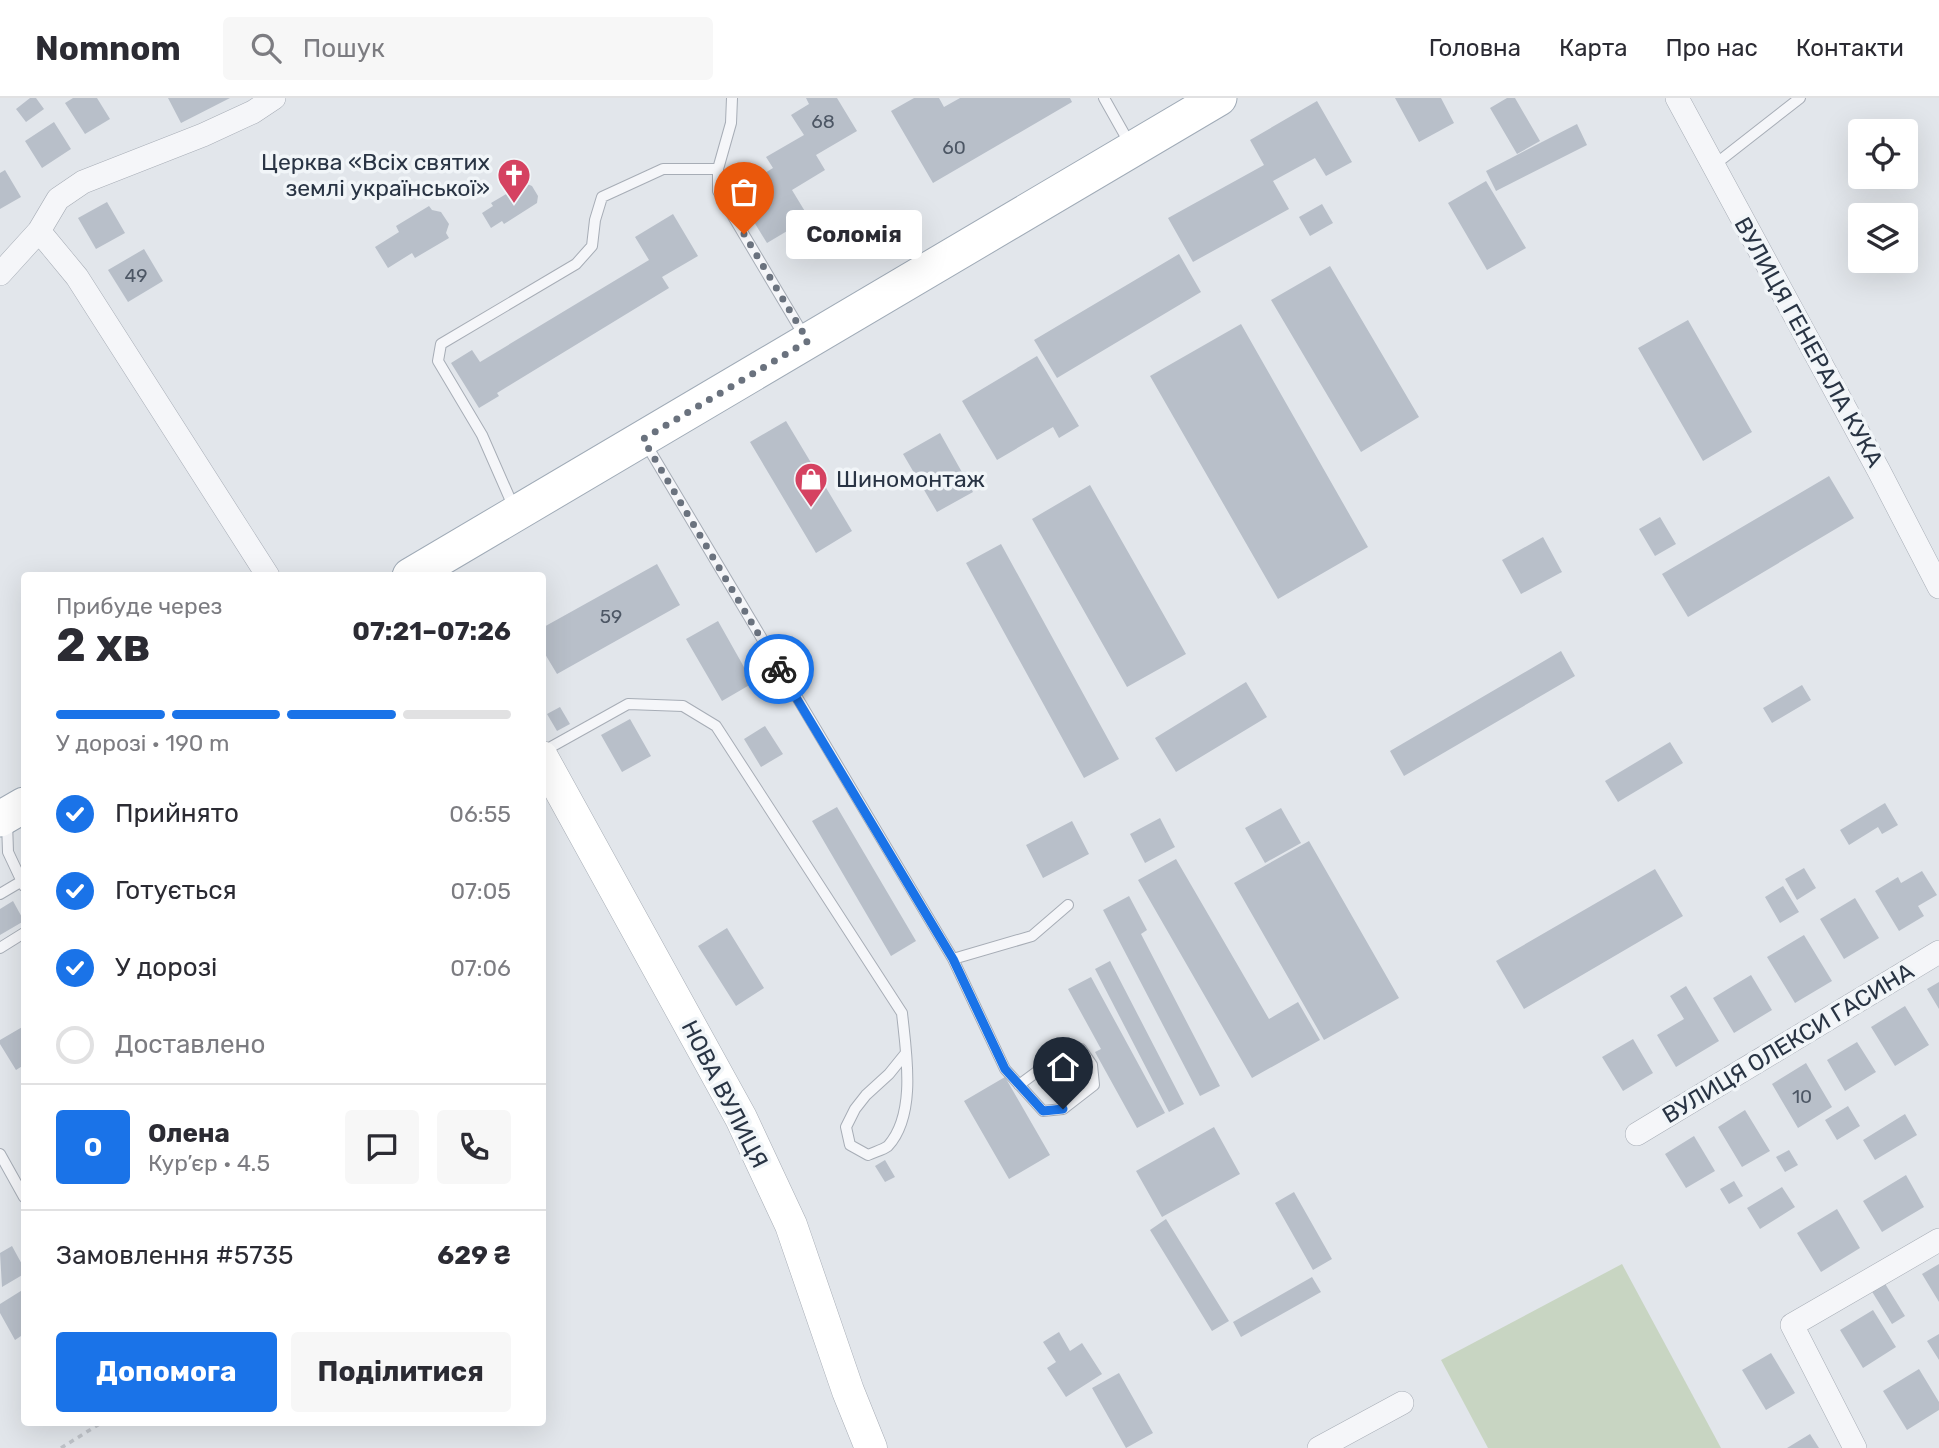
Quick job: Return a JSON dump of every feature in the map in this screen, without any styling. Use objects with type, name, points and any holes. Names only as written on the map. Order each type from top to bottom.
[{"type":"main road","points":[[427,571],[516,513],[1219,98]]},
{"type":"street","points":[[0,274],[39,231],[58,199],[83,182],[203,135],[253,112],[274,98]]},
{"type":"street","name":"ВУЛИЦЯ ГЕНЕРАЛА КУКА","points":[[1677,98],[1873,459],[1939,587]]},
{"type":"street","points":[[39,231],[77,276],[265,572]]},
{"type":"street","name":"НОВА ВУЛИЦЯ","points":[[546,764],[741,1118],[791,1226],[848,1391],[871,1448]]},
{"type":"street","name":"ВУЛИЦЯ ОЛЕКСИ ГАСИНА","points":[[1637,1134],[1939,952]]},
{"type":"street","points":[[1855,1448],[1791,1325],[1939,1240]]},
{"type":"street","points":[[1318,1448],[1402,1403]]},
{"type":"lane","points":[[732,98],[731,122],[718,169],[718,191],[808,341]]},
{"type":"lane","points":[[1104,98],[1132,149]]},
{"type":"lane","points":[[1713,166],[1800,98]]},
{"type":"lane","points":[[516,513],[482,435],[438,361],[441,344],[576,264],[592,246],[595,220],[603,197],[663,169],[718,169]]},
{"type":"lane","points":[[643,439],[953,959],[1005,1069],[1019,1085],[1043,1111],[1063,1109],[1094,1085],[1092,1065],[1081,1048],[1069,1048],[1019,1085]]},
{"type":"lane","points":[[546,750],[628,704],[683,706],[716,726],[902,1013],[906,1053],[907,1093],[900,1124],[887,1147],[868,1155],[850,1145],[846,1127],[855,1109],[906,1053]]},
{"type":"lane","points":[[10,813],[8,852],[21,880]]},
{"type":"lane","points":[[0,894],[21,885]]},
{"type":"lane","points":[[953,959],[1032,936],[1069,905]]},
{"type":"lane","points":[[0,948],[21,935]]},
{"type":"lane","points":[[0,1154],[21,1191]]},
{"type":"path","points":[[61,1448],[97,1426]]},
{"type":"green space","points":[[1622,1264],[1721,1448],[1488,1448],[1441,1360]]},
{"type":"building","points":[[30,98],[36,98],[44,109],[26,122],[16,109]]},
{"type":"building","points":[[73,98],[97,98],[110,119],[85,134],[65,103]]},
{"type":"building","points":[[168,98],[230,98],[181,123]]},
{"type":"building","points":[[806,98],[837,98],[857,131],[816,155],[825,170],[792,190],[809,218],[767,243],[735,191],[773,168],[766,157],[804,135],[791,115],[809,104]]},
{"type":"building","points":[[914,98],[939,98],[944,107],[960,98],[1070,98],[1072,102],[933,183],[891,111]]},
{"type":"building","points":[[1395,98],[1441,98],[1454,123],[1419,142]]},
{"type":"building","points":[[1507,98],[1515,98],[1540,141],[1517,154],[1490,108]]},
{"type":"building","points":[[1317,101],[1352,162],[1326,176],[1315,158],[1273,181],[1289,209],[1193,262],[1168,218],[1264,165],[1250,140]]},
{"type":"building","points":[[54,122],[71,149],[42,168],[25,141]]},
{"type":"building","points":[[1577,124],[1587,145],[1496,191],[1486,171]]},
{"type":"building","points":[[5,170],[21,197],[0,209],[0,173]]},
{"type":"building","points":[[1486,181],[1526,248],[1487,270],[1448,203]]},
{"type":"building","name":"Церква «Всіх святих землі української»","points":[[525,183],[532,186],[538,196],[537,203],[504,224],[502,221],[491,228],[482,213],[493,206],[491,203]]},
{"type":"building","points":[[107,202],[125,233],[96,249],[78,218]]},
{"type":"building","points":[[1322,204],[1333,223],[1310,236],[1299,217]]},
{"type":"building","points":[[429,206],[432,210],[441,212],[449,224],[446,233],[449,238],[415,258],[412,253],[388,268],[375,247],[399,232],[396,226]]},
{"type":"building","points":[[673,214],[698,256],[662,277],[669,288],[497,393],[499,396],[479,408],[451,363],[472,350],[480,362],[649,260],[635,237]]},
{"type":"building","points":[[144,249],[163,281],[128,302],[108,270]]},
{"type":"building","points":[[1179,254],[1201,292],[1057,378],[1034,340]]},
{"type":"building","points":[[1330,266],[1419,417],[1361,452],[1271,300]]},
{"type":"building","points":[[1688,320],[1752,432],[1703,461],[1638,348]]},
{"type":"building","points":[[1241,324],[1368,547],[1278,599],[1150,376]]},
{"type":"building","points":[[1037,356],[1079,426],[1059,438],[1053,427],[997,460],[962,401]]},
{"type":"building","points":[[786,421],[852,531],[816,553],[750,442]]},
{"type":"building","points":[[940,433],[973,492],[937,512],[903,454]]},
{"type":"building","points":[[1829,476],[1854,518],[1688,617],[1662,574]]},
{"type":"building","points":[[1090,485],[1186,654],[1127,687],[1032,519]]},
{"type":"building","points":[[1660,517],[1676,544],[1655,556],[1639,529]]},
{"type":"building","points":[[1543,537],[1562,572],[1521,594],[1502,560]]},
{"type":"building","points":[[1001,544],[1119,759],[1084,778],[966,563]]},
{"type":"building","points":[[657,564],[680,605],[557,674],[546,656],[546,626]]},
{"type":"building","points":[[718,621],[753,683],[722,701],[686,639]]},
{"type":"building","points":[[1561,651],[1575,676],[1404,776],[1390,751]]},
{"type":"building","points":[[1246,682],[1267,717],[1176,772],[1155,738]]},
{"type":"building","points":[[1802,685],[1811,700],[1772,723],[1763,708]]},
{"type":"building","points":[[560,707],[570,724],[557,731],[547,714]]},
{"type":"building","points":[[630,719],[651,756],[622,772],[601,735]]},
{"type":"building","points":[[765,726],[783,754],[761,767],[744,739]]},
{"type":"building","points":[[1670,742],[1683,763],[1618,802],[1605,781]]},
{"type":"building","points":[[1885,803],[1898,825],[1882,834],[1878,827],[1849,845],[1840,830]]},
{"type":"building","points":[[837,807],[916,941],[891,956],[812,821]]},
{"type":"building","points":[[1281,808],[1301,843],[1265,863],[1245,828]]},
{"type":"building","points":[[1160,818],[1175,847],[1145,863],[1130,834]]},
{"type":"building","points":[[1072,821],[1089,854],[1043,878],[1026,845]]},
{"type":"building","points":[[1309,841],[1399,998],[1324,1040],[1234,883]]},
{"type":"building","points":[[1176,859],[1269,1019],[1298,1002],[1320,1040],[1252,1078],[1138,880]]},
{"type":"building","points":[[1804,868],[1816,888],[1797,900],[1785,879]]},
{"type":"building","points":[[1655,869],[1683,916],[1524,1009],[1496,961]]},
{"type":"building","points":[[1922,871],[1937,895],[1918,906],[1924,916],[1899,931],[1875,891],[1898,877],[1901,883]]},
{"type":"building","points":[[1783,886],[1799,912],[1780,923],[1765,897]]},
{"type":"building","points":[[1129,896],[1147,930],[1141,934],[1220,1086],[1200,1096],[1103,910]]},
{"type":"building","points":[[1855,898],[1879,938],[1844,959],[1820,919]]},
{"type":"building","points":[[13,901],[21,916],[21,923],[0,935],[0,909]]},
{"type":"building","points":[[727,928],[764,988],[736,1006],[698,946]]},
{"type":"building","points":[[1804,935],[1832,981],[1795,1003],[1767,957]]},
{"type":"building","points":[[1110,961],[1184,1104],[1169,1112],[1095,969]]},
{"type":"building","points":[[1751,975],[1772,1010],[1734,1033],[1713,998]]},
{"type":"building","points":[[1091,977],[1165,1113],[1137,1128],[1095,1052],[1101,1049],[1068,989]]},
{"type":"building","points":[[1939,982],[1939,1009],[1927,989]]},
{"type":"building","points":[[1686,986],[1719,1041],[1676,1067],[1657,1035],[1684,1019],[1670,996]]},
{"type":"building","points":[[1905,1006],[1929,1045],[1895,1066],[1871,1027]]},
{"type":"building","points":[[21,1028],[21,1067],[16,1070],[0,1040]]},
{"type":"building","points":[[1633,1039],[1653,1073],[1623,1091],[1602,1057]]},
{"type":"building","points":[[1857,1042],[1876,1072],[1845,1091],[1827,1060]]},
{"type":"building","points":[[1806,1063],[1832,1107],[1798,1128],[1772,1084]]},
{"type":"building","points":[[1005,1077],[1050,1155],[1009,1179],[964,1101]]},
{"type":"building","points":[[1848,1106],[1860,1126],[1837,1140],[1825,1120]]},
{"type":"building","points":[[1745,1110],[1770,1151],[1742,1167],[1718,1127]]},
{"type":"building","points":[[1905,1114],[1917,1135],[1875,1160],[1863,1140]]},
{"type":"building","points":[[1214,1127],[1240,1174],[1162,1217],[1136,1171]]},
{"type":"building","points":[[1694,1136],[1715,1171],[1686,1188],[1665,1154]]},
{"type":"building","points":[[1789,1150],[1798,1165],[1785,1172],[1776,1157]]},
{"type":"building","points":[[885,1160],[895,1177],[885,1182],[875,1166]]},
{"type":"building","points":[[1906,1175],[1924,1207],[1882,1232],[1863,1201]]},
{"type":"building","points":[[1734,1181],[1743,1196],[1729,1204],[1720,1189]]},
{"type":"building","points":[[1782,1187],[1795,1207],[1760,1229],[1747,1208]]},
{"type":"building","points":[[1294,1192],[1332,1259],[1313,1270],[1275,1203]]},
{"type":"building","points":[[1837,1209],[1860,1248],[1821,1272],[1797,1233]]},
{"type":"building","points":[[1166,1219],[1229,1321],[1212,1331],[1150,1230]]},
{"type":"building","points":[[12,1246],[21,1262],[21,1276],[2,1287],[0,1253]]},
{"type":"building","points":[[1939,1264],[1939,1302],[1922,1274]]},
{"type":"building","points":[[1312,1277],[1321,1292],[1241,1337],[1233,1322]]},
{"type":"building","points":[[1884,1282],[1905,1316],[1892,1324],[1871,1290]]},
{"type":"building","points":[[21,1291],[21,1336],[15,1340],[0,1313],[0,1304]]},
{"type":"building","points":[[1873,1310],[1896,1347],[1863,1368],[1840,1330]]},
{"type":"building","points":[[1059,1332],[1070,1351],[1082,1343],[1102,1374],[1066,1397],[1047,1368],[1056,1362],[1043,1342]]},
{"type":"building","points":[[1939,1334],[1939,1360],[1927,1341]]},
{"type":"building","points":[[1771,1353],[1795,1393],[1766,1410],[1742,1370]]},
{"type":"building","points":[[1919,1369],[1939,1402],[1939,1410],[1907,1430],[1883,1391]]},
{"type":"building","points":[[1119,1373],[1153,1433],[1126,1448],[1092,1388]]},
{"type":"building","points":[[1810,1434],[1819,1448],[1787,1448]]},
{"type":"way so far","points":[[744,234],[808,341],[643,439],[779,669]]},
{"type":"place","name":"Церква «Всіх святих землі української»","points":[[514,205]]},
{"type":"place","name":"Соломiя","points":[[744,234]]},
{"type":"place","name":"Шиномонтаж","points":[[811,509]]},
{"type":"route","points":[[779,669],[953,959],[1005,1069],[1043,1111],[1063,1109]]}]
